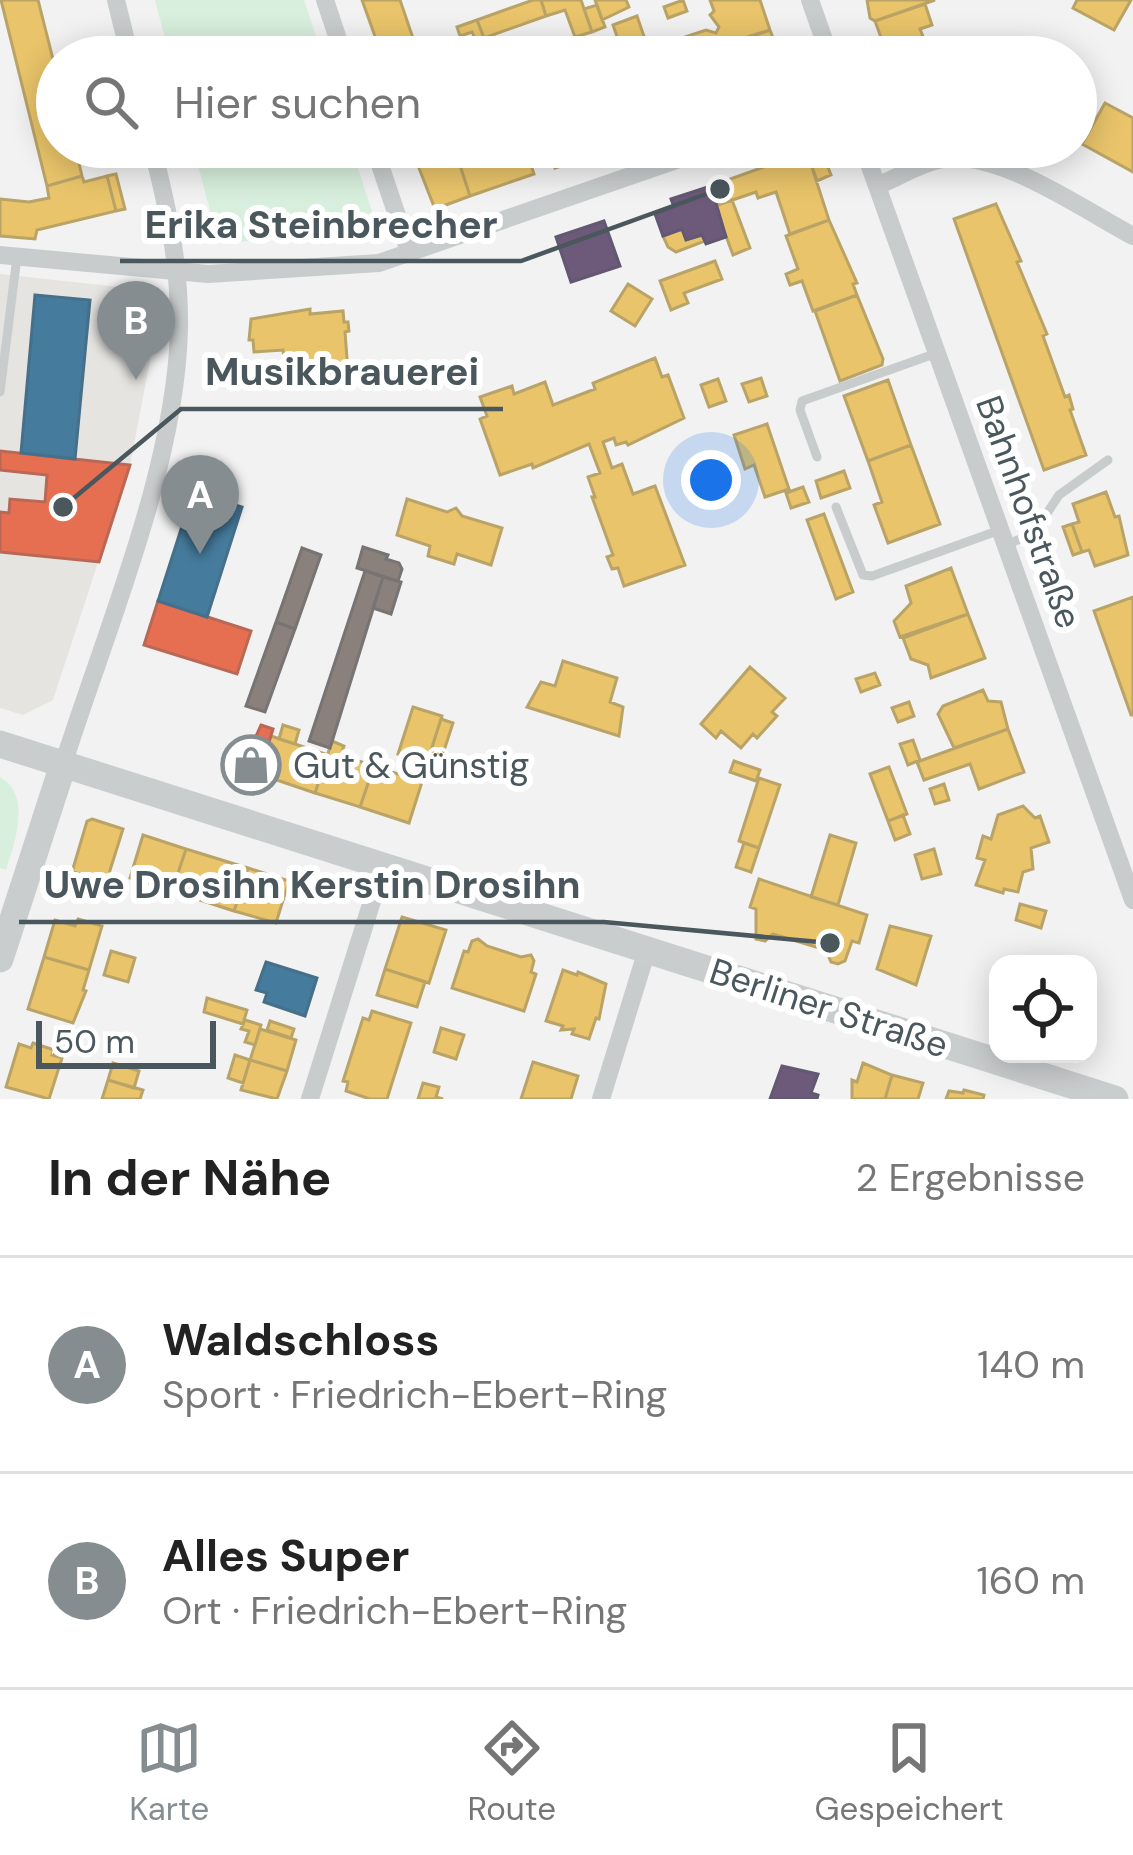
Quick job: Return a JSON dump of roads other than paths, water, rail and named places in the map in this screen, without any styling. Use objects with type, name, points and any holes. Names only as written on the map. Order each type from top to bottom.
[{"type":"main road","name":"Berliner Straße","points":[[0,744],[647,950],[1047,1088],[1115,1099]]},
{"type":"main road","points":[[0,959],[63,765]]},
{"type":"street","points":[[116,0],[125,36]]},
{"type":"street","points":[[325,0],[337,36]]},
{"type":"street","points":[[810,0],[823,36]]},
{"type":"street","points":[[63,765],[154,484],[175,383],[178,272],[157,168]]},
{"type":"street","points":[[381,168],[410,254]]},
{"type":"street","points":[[9,256],[208,274],[379,262],[654,168]]},
{"type":"street","name":"Bahnhofstraße","points":[[871,168],[1133,900]]},
{"type":"street","points":[[878,186],[922,168]]},
{"type":"street","points":[[999,168],[1133,236]]},
{"type":"street","points":[[310,1099],[383,866]]},
{"type":"street","points":[[601,1099],[647,950]]},
{"type":"lane","points":[[0,392],[9,256]]},
{"type":"lane","points":[[817,457],[800,410],[802,401],[938,353]]},
{"type":"lane","points":[[836,507],[863,575],[872,576],[1034,532],[1059,495],[1108,460]]},
{"type":"place","name":"Erika Steinbrecher","points":[[720,189]]},
{"type":"place","name":"Alles Super","points":[[136,380]]},
{"type":"place","name":"Musikbrauerei","points":[[63,507]]},
{"type":"place","name":"Waldschloss","points":[[200,554]]},
{"type":"place","name":"Gut & Günstig","points":[[251,765]]},
{"type":"place","name":"Uwe Drosihn Kerstin Drosihn","points":[[830,943]]}]
